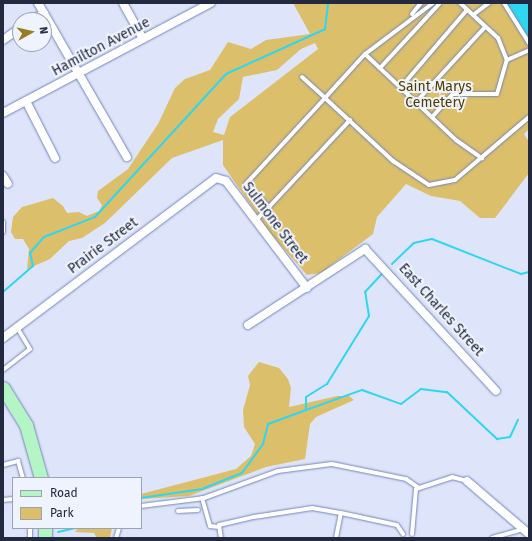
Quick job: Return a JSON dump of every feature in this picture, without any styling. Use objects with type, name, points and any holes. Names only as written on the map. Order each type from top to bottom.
[{"type":"main road","points":[[3,388],[26,425],[40,477]]},
{"type":"street","points":[[38,3],[43,12]]},
{"type":"street","points":[[123,3],[143,39]]},
{"type":"street","name":"Hamilton Avenue","points":[[3,114],[211,3]]},
{"type":"street","points":[[52,27],[127,157]]},
{"type":"street","points":[[3,40],[12,34]]},
{"type":"street","points":[[26,101],[55,158]]},
{"type":"street","points":[[3,176],[8,184]]},
{"type":"street","name":"Sulmone Street","points":[[220,177],[256,220],[307,288]]},
{"type":"street","name":"Prairie Street","points":[[4,335],[220,177]]},
{"type":"street","name":"East Charles Street","points":[[307,288],[364,249],[496,391]]},
{"type":"street","points":[[248,325],[307,288]]},
{"type":"street","points":[[467,481],[526,531]]},
{"type":"lane","points":[[409,18],[421,3]]},
{"type":"lane","points":[[269,207],[246,184],[365,54],[409,18],[433,3]]},
{"type":"lane","points":[[380,68],[440,3]]},
{"type":"lane","points":[[433,116],[453,94],[497,94],[508,60],[503,46],[473,14],[460,3]]},
{"type":"lane","points":[[473,14],[489,3]]},
{"type":"lane","points":[[504,3],[529,43]]},
{"type":"lane","points":[[401,87],[467,10]]},
{"type":"lane","points":[[417,101],[485,27]]},
{"type":"lane","points":[[508,60],[529,50]]},
{"type":"lane","points":[[365,54],[433,116],[456,140],[482,158]]},
{"type":"lane","points":[[302,77],[393,160],[428,185],[451,182],[482,158],[529,117]]},
{"type":"lane","points":[[256,220],[350,120]]},
{"type":"lane","points":[[3,222],[3,232]]},
{"type":"lane","points":[[3,370],[30,349],[16,327]]},
{"type":"lane","points":[[3,464],[18,461],[23,477]]},
{"type":"lane","points":[[142,506],[202,498],[278,471],[332,464],[406,479],[419,488]]},
{"type":"lane","points":[[412,534],[416,489],[452,477],[467,481]]},
{"type":"lane","points":[[202,498],[210,526],[220,527],[254,517],[312,508],[396,525],[403,534]]},
{"type":"lane","points":[[178,511],[198,510]]},
{"type":"lane","points":[[336,538],[341,513]]},
{"type":"lane","points":[[220,527],[221,538]]},
{"type":"lane","points":[[492,538],[526,531]]},
{"type":"green space","name":"Saint Marys Cemetery","points":[[293,3],[529,3],[529,129],[524,134],[529,142],[529,173],[495,218],[480,218],[460,201],[431,196],[406,184],[377,217],[373,234],[321,273],[307,275],[270,233],[223,165],[223,140],[172,158],[105,223],[82,238],[69,241],[50,259],[27,269],[29,249],[23,239],[15,239],[11,232],[13,217],[22,207],[53,198],[63,206],[67,213],[79,212],[87,216],[99,211],[102,205],[97,198],[98,191],[128,169],[158,124],[175,88],[185,79],[210,70],[228,42],[251,49],[266,40],[310,34]],"holes":[[[315,43],[318,49],[230,117],[224,135],[213,132],[218,119],[239,99],[243,77],[277,70],[301,49]]]},
{"type":"green space","points":[[259,362],[279,368],[288,379],[291,388],[289,407],[337,396],[349,396],[354,400],[316,417],[310,424],[305,459],[266,467],[189,496],[142,499],[142,494],[236,469],[251,456],[255,444],[244,427],[243,410],[250,385],[248,376]]},
{"type":"green space","points":[[77,529],[112,529],[110,538],[97,538],[94,533],[75,532]]},
{"type":"water","points":[[506,3],[529,3],[529,38],[522,29]]},
{"type":"waterway","points":[[3,292],[33,266],[30,253],[44,237],[95,217],[226,74],[325,29],[328,3]]},
{"type":"waterway","points":[[392,264],[414,243],[432,239],[521,274],[529,272]]},
{"type":"waterway","points":[[142,498],[202,489],[242,473],[263,444],[268,424],[306,410],[306,397],[327,384],[369,316],[365,292],[383,273]]},
{"type":"waterway","points":[[306,410],[362,390],[401,404],[421,389],[447,392],[497,439],[510,437],[518,420]]},
{"type":"waterway","points":[[58,532],[72,529]]}]
